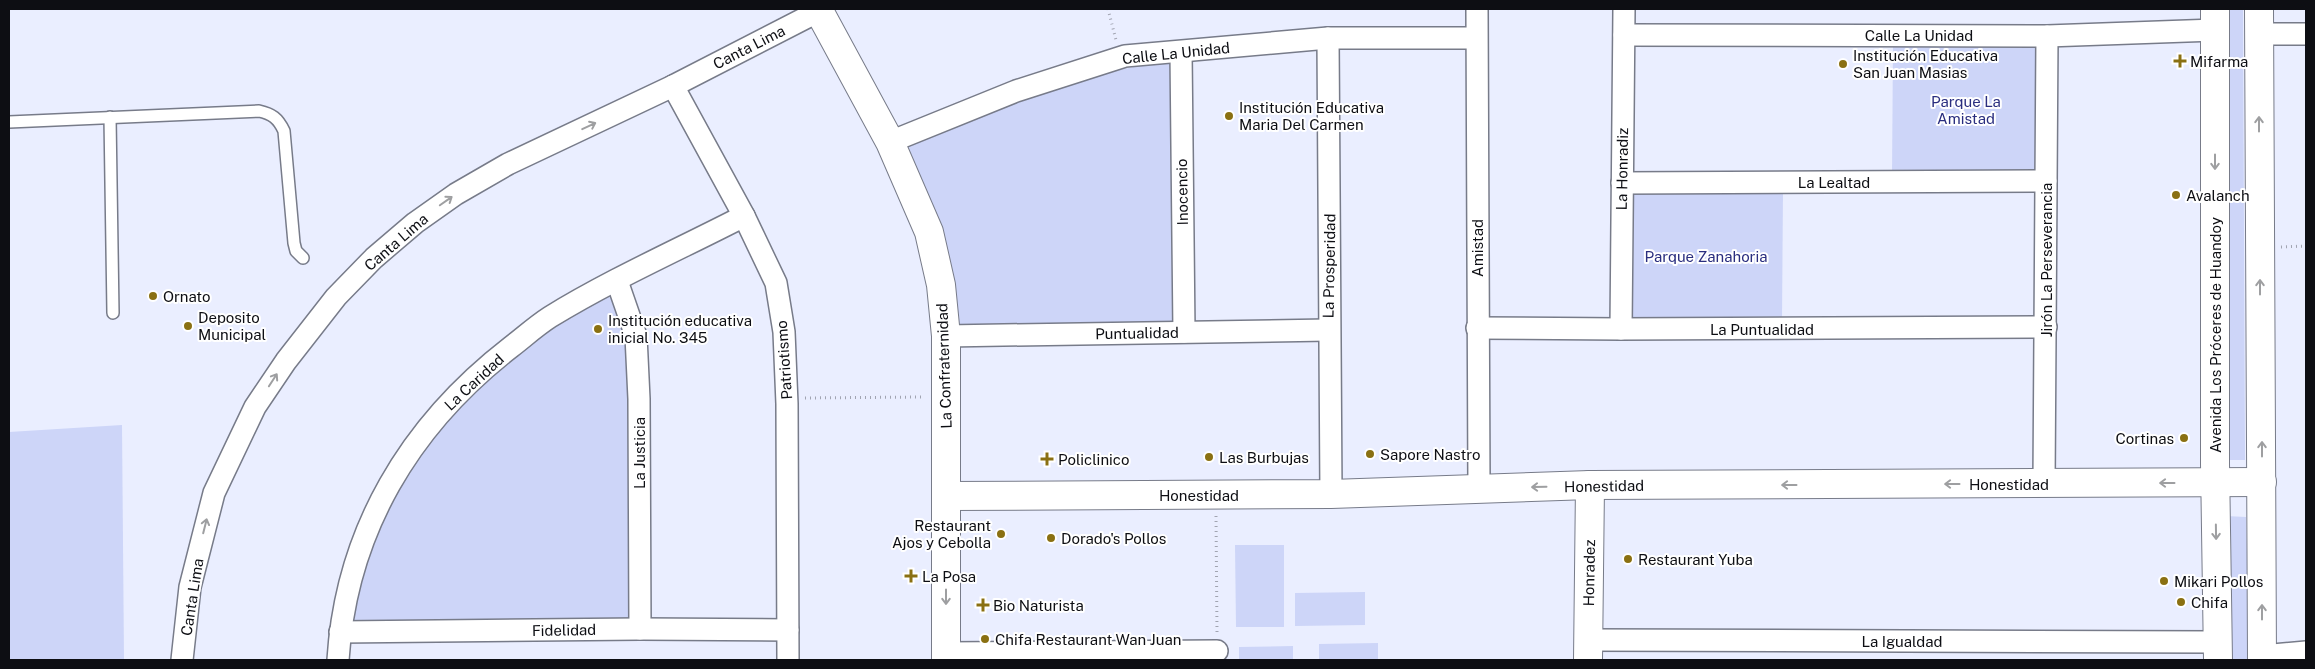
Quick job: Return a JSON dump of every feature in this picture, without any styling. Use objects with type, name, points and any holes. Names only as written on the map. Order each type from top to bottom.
[{"type":"street","name":"Canta Lima","points":[[182,660],[190,587],[214,494],[255,407],[286,361],[336,297],[374,258],[415,223],[456,194],[508,164],[673,86],[820,9]]},
{"type":"street","name":"La Confraternidad","points":[[820,9],[890,142],[929,232],[941,284],[946,336],[946,656]]},
{"type":"street","name":"Amistad","points":[[1477,9],[1479,488]]},
{"type":"street","name":"La Honradiz","points":[[1621,329],[1624,9]]},
{"type":"street","name":"Calle La Unidad","points":[[1624,35],[2047,36],[2215,20]]},
{"type":"street","name":"Avenida Los Próceres de Huandoy","points":[[2215,20],[2215,483],[2218,651]]},
{"type":"street","points":[[2306,34],[2259,22],[2262,658],[2306,652]]},
{"type":"street","name":"Jirón La Perseverancia","points":[[2044,484],[2047,36]]},
{"type":"street","name":"Calle La Unidad","points":[[890,142],[1016,91],[1121,58],[1328,38],[1476,38]]},
{"type":"street","name":"La Prosperidad","points":[[1328,38],[1330,197],[1328,330],[1331,494]]},
{"type":"street","name":"Inocencio","points":[[1181,52],[1184,332]]},
{"type":"street","name":"Patriotismo","points":[[673,86],[744,216],[776,283],[784,332],[788,660]]},
{"type":"street","name":"La Lealtad","points":[[1622,183],[2046,181]]},
{"type":"street","name":"La Caridad","points":[[338,660],[340,632],[347,591],[361,546],[388,485],[418,438],[462,388],[549,318],[744,216]]},
{"type":"street","name":"La Justicia","points":[[617,281],[636,336],[639,398],[640,629]]},
{"type":"street","name":"La Puntualidad","points":[[1477,328],[2046,327]]},
{"type":"street","name":"Puntualidad","points":[[946,336],[1328,330]]},
{"type":"street","name":"Honestidad","points":[[947,496],[1331,494],[1590,485],[2262,482]]},
{"type":"street","name":"Honradez","points":[[1588,650],[1590,485]]},
{"type":"street","name":"Fidelidad","points":[[340,632],[640,629],[788,630]]},
{"type":"street","name":"La Igualdad","points":[[1588,650],[2218,651]]},
{"type":"street","points":[[946,656],[1217,652]]},
{"type":"lane","points":[[9,122],[259,111],[270,114],[279,120],[284,130],[294,243],[296,251],[303,258]]},
{"type":"lane","points":[[110,117],[113,313]]},
{"type":"path","points":[[1108,9],[1121,58]]},
{"type":"path","points":[[786,398],[946,396]]},
{"type":"path","points":[[1216,494],[1217,652]]},
{"type":"green space","points":[[2225,9],[2243,9],[2245,460],[2226,460]]},
{"type":"green space","name":"Parque La Amistad","points":[[2040,42],[2039,175],[1892,177],[1893,44]]},
{"type":"green space","points":[[1173,59],[1173,323],[955,325],[902,146],[1015,100],[1119,70]]},
{"type":"green space","name":"Parque Zanahoria","points":[[1783,189],[1782,322],[1629,323],[1628,190]]},
{"type":"green space","points":[[612,294],[629,339],[631,621],[351,624],[369,549],[394,492],[424,445],[461,400],[550,327]]},
{"type":"green space","points":[[122,425],[124,660],[9,660],[9,432]]},
{"type":"green space","points":[[2226,516],[2246,517],[2250,660],[2228,660]]},
{"type":"green space","points":[[1235,545],[1284,545],[1284,627],[1236,627]]},
{"type":"green space","points":[[1365,592],[1365,625],[1295,626],[1295,593]]},
{"type":"green space","points":[[1378,643],[1378,660],[1319,660],[1319,644]]},
{"type":"green space","points":[[1293,646],[1293,660],[1239,660],[1239,647]]},
{"type":"place","name":"Mifarma","points":[[2180,61]]},
{"type":"place","name":"Institución Educativa San Juan Masias","points":[[1843,64]]},
{"type":"place","name":"Institución Educativa Maria Del Carmen","points":[[1229,116]]},
{"type":"place","name":"Avalanch","points":[[2176,195]]},
{"type":"place","name":"Ornato","points":[[153,296]]},
{"type":"place","name":"Deposito Municipal","points":[[188,326]]},
{"type":"place","name":"Institución educativa inicial No. 345","points":[[598,329]]},
{"type":"place","name":"Cortinas","points":[[2184,438]]},
{"type":"place","name":"Sapore Nastro","points":[[1370,454]]},
{"type":"place","name":"Las Burbujas","points":[[1209,457]]},
{"type":"place","name":"Policlinico","points":[[1047,459]]},
{"type":"place","name":"Restaurant Ajos y Cebolla","points":[[1001,534]]},
{"type":"place","name":"Dorado's Pollos","points":[[1051,538]]},
{"type":"place","name":"Restaurant Yuba","points":[[1628,559]]},
{"type":"place","name":"La Posa","points":[[911,576]]},
{"type":"place","name":"Mikari Pollos","points":[[2164,581]]},
{"type":"place","name":"Chifa","points":[[2181,602]]},
{"type":"place","name":"Bio Naturista","points":[[983,605]]},
{"type":"place","name":"Chifa Restaurant Wan Juan","points":[[985,639]]}]
